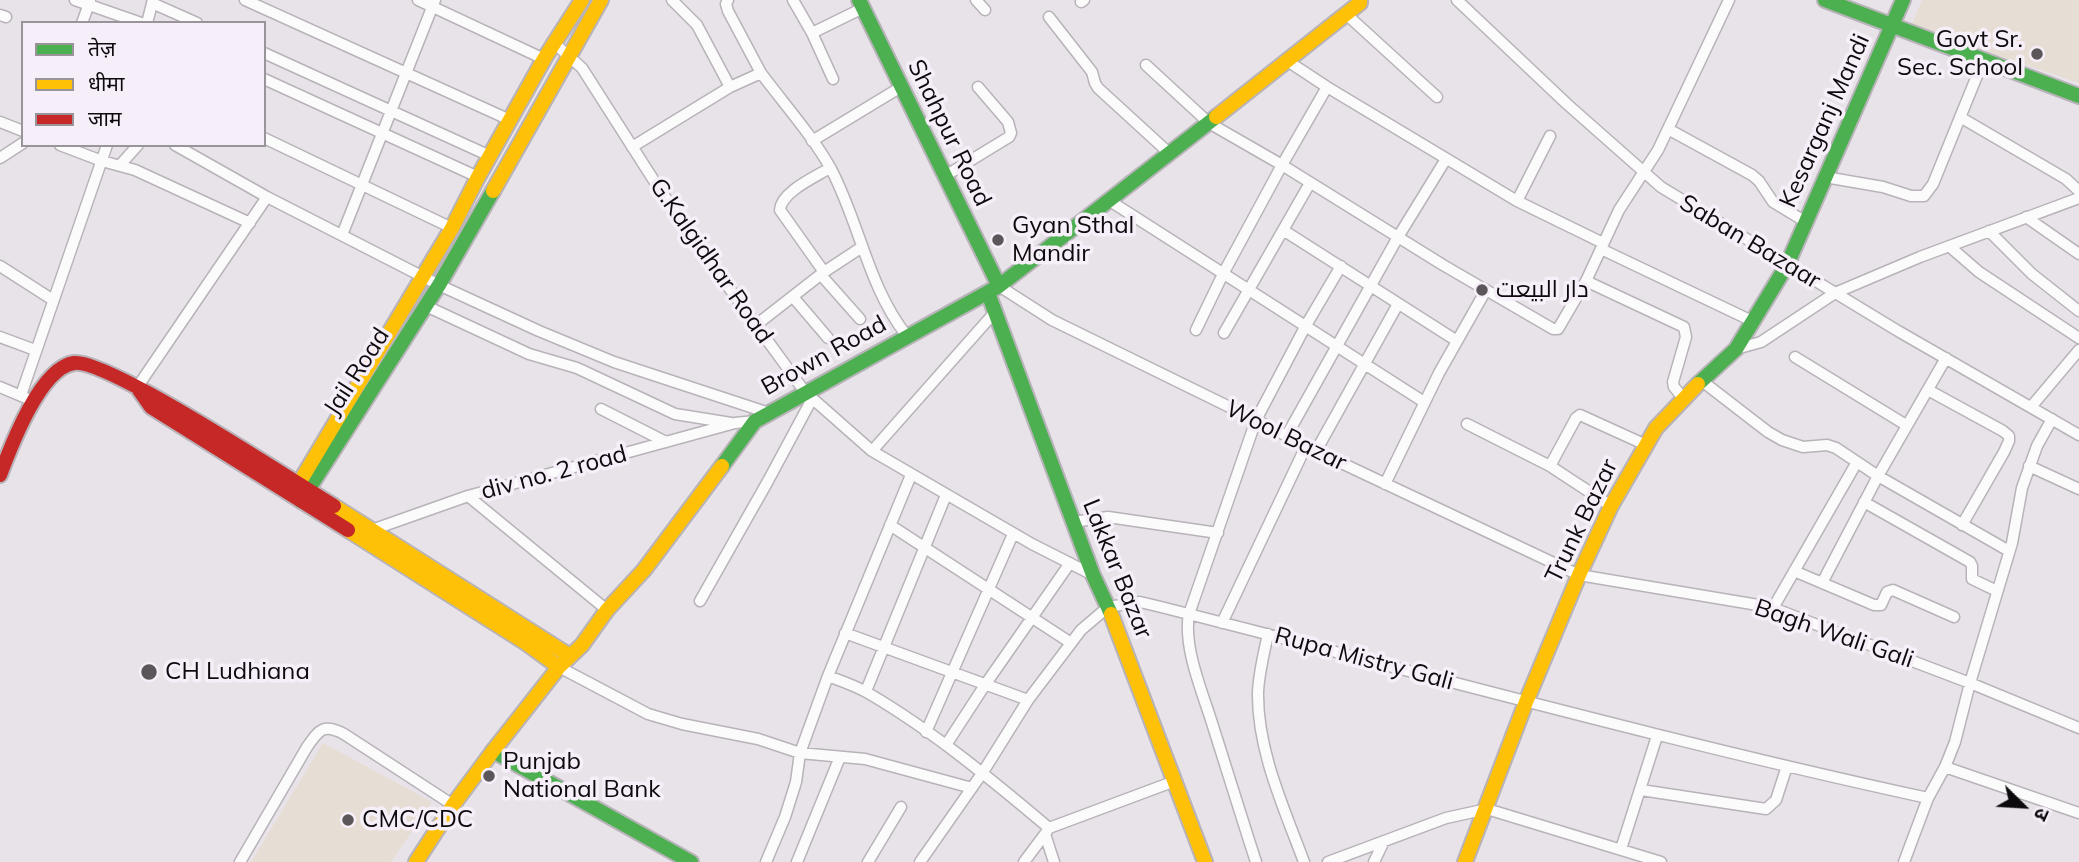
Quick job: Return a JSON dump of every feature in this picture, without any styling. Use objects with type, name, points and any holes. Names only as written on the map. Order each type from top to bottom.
[{"type":"street","points":[[75,0],[90,2],[136,21]]},
{"type":"street","points":[[245,0],[405,75],[510,120]]},
{"type":"street","points":[[418,0],[433,3],[544,59]]},
{"type":"street","name":"Jail Road","points":[[300,493],[395,356],[439,285],[601,0]]},
{"type":"street","points":[[672,0],[697,25],[730,87]]},
{"type":"street","points":[[728,0],[728,11],[761,73],[830,168],[885,305],[907,336]]},
{"type":"street","points":[[793,0],[833,79]]},
{"type":"street","points":[[976,0],[985,10]]},
{"type":"street","name":"Saban Bazaar","points":[[1457,0],[1567,104],[1668,192],[1898,331],[2079,435]]},
{"type":"street","points":[[1146,65],[1209,123],[1556,330],[1561,326],[1586,281],[1619,210],[1645,173],[1729,0]]},
{"type":"street","points":[[1825,0],[2079,96]]},
{"type":"street","name":"Kesarganj Mandi","points":[[1803,229],[1903,0]]},
{"type":"street","points":[[148,21],[153,1],[193,21]]},
{"type":"street","name":"Jail Road","points":[[300,493],[579,1]]},
{"type":"street","name":"Brown Road","points":[[416,862],[493,751],[559,667],[582,645],[607,610],[644,570],[755,421],[809,396],[907,336],[994,289],[1110,201],[1361,1]]},
{"type":"street","points":[[83,21],[90,2]]},
{"type":"street","points":[[342,235],[433,3]]},
{"type":"street","points":[[812,33],[861,4]]},
{"type":"street","name":"Shahpur Road","points":[[861,4],[945,176],[994,289]]},
{"type":"street","points":[[1346,14],[1437,97]]},
{"type":"street","points":[[1049,17],[1092,72],[1098,88],[1169,153]]},
{"type":"street","name":"G.Kalgidhar Road","points":[[554,43],[582,68],[665,198],[809,396],[872,451],[1013,534],[1093,575]]},
{"type":"street","points":[[266,54],[490,156]]},
{"type":"street","points":[[1286,60],[1517,201],[1752,321]]},
{"type":"street","points":[[1825,177],[1883,187],[1911,196],[1924,196],[1933,184],[1983,61]]},
{"type":"street","points":[[632,147],[730,87],[761,73]]},
{"type":"street","points":[[266,80],[478,177]]},
{"type":"street","points":[[812,141],[901,87]]},
{"type":"street","points":[[945,176],[1012,133],[1007,122],[978,87]]},
{"type":"street","points":[[1196,330],[1223,274],[1327,87]]},
{"type":"street","points":[[1960,117],[2066,179],[2079,191]]},
{"type":"street","points":[[0,122],[21,130]]},
{"type":"street","points":[[1668,129],[1752,175],[1765,188],[1773,202],[1803,229]]},
{"type":"street","points":[[1517,201],[1550,136]]},
{"type":"street","points":[[266,139],[452,228]]},
{"type":"street","points":[[0,158],[21,145]]},
{"type":"street","points":[[65,147],[135,170],[250,223]]},
{"type":"street","points":[[0,475],[4,453],[27,398],[35,350],[106,147]]},
{"type":"street","points":[[120,165],[136,147]]},
{"type":"street","points":[[179,147],[267,197],[439,285],[614,362],[769,413]]},
{"type":"street","points":[[1287,435],[1398,237],[1447,159]]},
{"type":"street","points":[[830,168],[788,194],[780,204],[780,210],[822,273],[860,319]]},
{"type":"street","points":[[1224,333],[1310,183]]},
{"type":"street","points":[[138,390],[267,197]]},
{"type":"street","points":[[1736,349],[1761,342],[1835,293],[1949,246],[2079,198]]},
{"type":"street","points":[[1110,201],[1424,402]]},
{"type":"street","points":[[2026,217],[2079,254]]},
{"type":"street","name":"Trunk Bazar","points":[[1465,862],[1526,702],[1611,506],[1665,416],[1736,349],[1787,265],[1803,229]]},
{"type":"street","points":[[1283,230],[1457,341]]},
{"type":"street","points":[[1989,231],[2032,274],[2079,311]]},
{"type":"street","points":[[1949,246],[1979,272],[2079,338]]},
{"type":"street","points":[[756,325],[822,273],[862,247]]},
{"type":"street","points":[[0,266],[53,300]]},
{"type":"street","points":[[1256,862],[1200,683],[1188,636],[1189,614],[1256,420],[1341,266]]},
{"type":"street","points":[[1586,281],[1684,327],[1686,337],[1673,382],[1683,398]]},
{"type":"street","name":"Lakkar Bazar","points":[[994,289],[995,312],[1093,575],[1108,607],[1205,862]]},
{"type":"street","name":"Wool Bazar","points":[[994,289],[1316,451],[1579,575]]},
{"type":"street","points":[[1385,484],[1424,402],[1486,290]]},
{"type":"street","points":[[793,297],[828,338]]},
{"type":"street","points":[[1316,451],[1398,304]]},
{"type":"street","points":[[426,306],[530,354],[577,368],[675,414],[735,423]]},
{"type":"street","points":[[872,451],[995,312]]},
{"type":"street","points":[[0,337],[35,350]]},
{"type":"street","points":[[381,347],[395,356]]},
{"type":"street","points":[[2031,407],[2079,350]]},
{"type":"street","points":[[1795,357],[1906,425]]},
{"type":"street","points":[[1822,583],[1906,425],[1946,358]]},
{"type":"street","points":[[27,398],[73,363],[92,366],[156,397],[300,493],[355,534],[559,667],[648,715],[758,739],[800,753],[874,761],[972,788]]},
{"type":"street","points":[[1702,381],[1782,440],[1803,447],[1827,444],[1832,446],[1878,476],[2009,551]]},
{"type":"street","points":[[0,387],[27,398]]},
{"type":"street","points":[[1928,390],[2009,436],[2004,452],[1962,525]]},
{"type":"street","points":[[700,601],[768,481],[809,396]]},
{"type":"street","points":[[601,409],[666,442]]},
{"type":"street","points":[[1550,466],[1580,415],[1646,445]]},
{"type":"street","points":[[1905,862],[1928,798],[1945,767],[1957,735],[2009,551],[2022,488],[2037,446],[2052,419]]},
{"type":"street","name":"div no. 2 road","points":[[355,534],[468,496],[735,423],[755,421]]},
{"type":"street","points":[[1467,424],[1550,466],[1611,506]]},
{"type":"street","points":[[1222,623],[1306,446]]},
{"type":"street","points":[[1773,608],[1857,462]]},
{"type":"street","points":[[2029,466],[2079,489]]},
{"type":"street","points":[[766,862],[785,817],[796,782],[800,753],[828,676],[911,475]]},
{"type":"street","points":[[300,493],[373,530],[570,656]]},
{"type":"street","points":[[866,691],[946,495]]},
{"type":"street","points":[[468,496],[607,610]]},
{"type":"street","points":[[1864,502],[1970,562],[1972,579],[1997,591]]},
{"type":"street","points":[[1073,522],[1108,517],[1218,533]]},
{"type":"street","points":[[890,525],[1072,643]]},
{"type":"street","points":[[926,732],[1013,534]]},
{"type":"street","points":[[946,745],[1070,563]]},
{"type":"street","points":[[1794,571],[1878,606],[1883,603],[1888,592],[1893,590],[1954,617]]},
{"type":"street","name":"Bagh Wali Gali","points":[[1579,575],[1773,608],[2079,728]]},
{"type":"street","name":"Rupa Mistry Gali","points":[[1108,607],[1140,602],[1657,736],[1928,798]]},
{"type":"street","points":[[920,862],[983,772],[1028,700],[1081,629],[1108,607]]},
{"type":"street","points":[[845,633],[1028,700]]},
{"type":"street","points":[[1268,634],[1258,693],[1263,741],[1304,862]]},
{"type":"street","points":[[828,676],[866,691],[983,772],[1047,831],[1054,862]]},
{"type":"street","points":[[240,862],[302,755],[318,732],[327,728],[344,734],[453,805]]},
{"type":"street","points":[[1621,849],[1657,736]]},
{"type":"street","points":[[493,751],[691,862]]},
{"type":"street","points":[[797,862],[840,757]]},
{"type":"street","points":[[1640,790],[1766,809],[1776,800],[1787,766]]},
{"type":"street","points":[[1945,767],[2079,813]]},
{"type":"street","points":[[1024,862],[1047,831],[1175,781]]},
{"type":"street","points":[[868,862],[901,807]]},
{"type":"street","points":[[1328,862],[1446,818],[1487,809],[1621,849],[1636,859],[1661,862]]},
{"type":"street","points":[[1374,862],[1384,841]]},
{"type":"shaded area","name":"Govt Sr. Sec. School","points":[[1922,0],[2079,0],[2079,83],[1911,26]]},
{"type":"shaded area","name":"CMC/CDC","points":[[323,743],[432,802],[391,862],[251,862]]},
{"type":"traffic: fast","points":[[859,0],[999,286]]},
{"type":"traffic: fast","points":[[1825,0],[2079,96]]},
{"type":"traffic: fast","points":[[1698,384],[1736,349],[1787,265],[1903,0]]},
{"type":"traffic: fast","points":[[722,466],[755,421],[999,286],[1216,117]]},
{"type":"traffic: fast","points":[[301,501],[439,285],[493,191]]},
{"type":"traffic: fast","points":[[988,293],[1093,575],[1111,614]]},
{"type":"traffic: fast","points":[[493,751],[691,862]]},
{"type":"traffic: slow","points":[[292,495],[452,228],[544,59],[582,0]]},
{"type":"traffic: slow","points":[[493,191],[601,0]]},
{"type":"traffic: slow","points":[[1216,117],[1360,3],[1360,0]]},
{"type":"traffic: slow","points":[[1465,862],[1526,702],[1611,506],[1656,428],[1698,384]]},
{"type":"traffic: slow","points":[[416,862],[493,751],[559,667],[582,645],[607,610],[644,570],[722,466]]},
{"type":"traffic: slow","points":[[334,506],[570,656]]},
{"type":"traffic: slow","points":[[348,530],[526,643],[559,667]]},
{"type":"traffic: slow","points":[[1111,614],[1205,862]]},
{"type":"traffic: jam","points":[[0,475],[19,428],[39,393],[62,368],[74,363],[93,367],[161,400],[334,506]]},
{"type":"traffic: jam","points":[[139,390],[151,407],[348,530]]},
{"type":"place","name":"Govt Sr. Sec. School","points":[[2037,54]]},
{"type":"place","name":"Gyan Sthal Mandir","points":[[998,240]]},
{"type":"place","name":"دار البیعت","points":[[1482,290]]},
{"type":"place","name":"CH Ludhiana","points":[[149,672]]},
{"type":"place","name":"Punjab National Bank","points":[[489,776]]},
{"type":"place","name":"CMC/CDC","points":[[348,820]]}]
